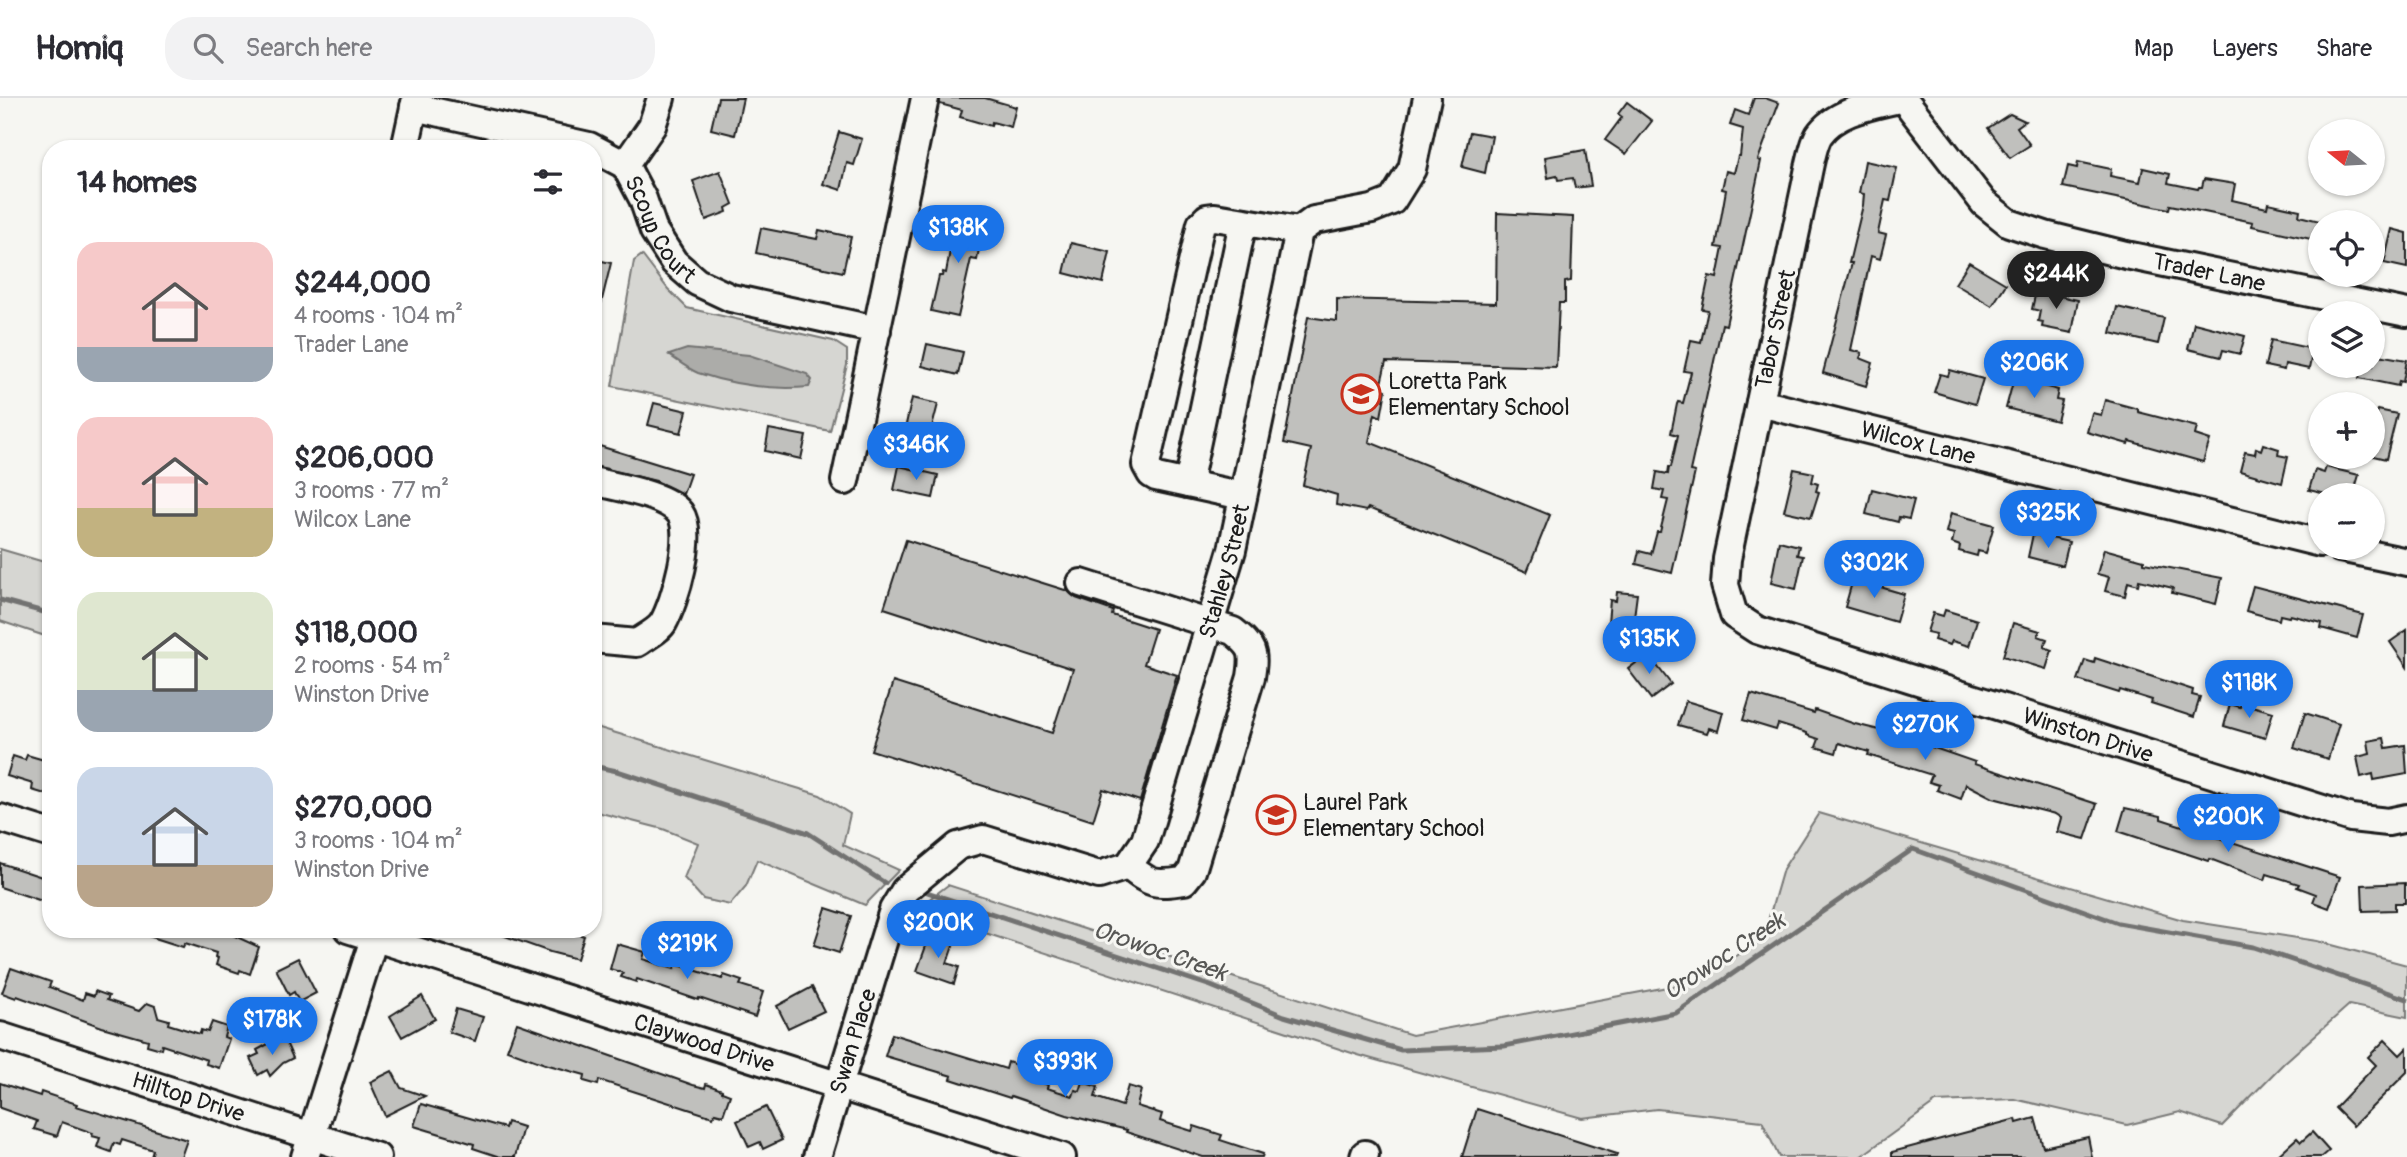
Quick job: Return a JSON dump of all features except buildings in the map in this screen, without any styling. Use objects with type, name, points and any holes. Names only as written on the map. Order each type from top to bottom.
[{"type":"street","points":[[625,165],[652,126],[660,98]]},
{"type":"street","points":[[845,481],[925,98]]},
{"type":"street","points":[[1243,496],[1156,477],[1146,465],[1202,224],[1207,218],[1215,217],[1299,231],[1314,220],[1372,209],[1392,201],[1412,169],[1427,98]]},
{"type":"street","name":"Trader Lane","points":[[1903,98],[1984,203],[2009,223],[2126,255],[2407,313]]},
{"type":"street","name":"Tabor Street","points":[[1734,615],[1724,585],[1727,559],[1818,136],[1835,119],[1903,98]]},
{"type":"street","points":[[407,140],[415,102]]},
{"type":"street","name":"Scoup Court","points":[[415,102],[565,140]]},
{"type":"street","name":"Scoup Court","points":[[602,153],[625,165],[643,199],[654,231],[674,262],[697,282],[731,298],[877,330]]},
{"type":"street","points":[[1188,484],[1243,222]]},
{"type":"street","name":"Stahley Street","points":[[1128,866],[1145,841],[1232,550],[1299,231]]},
{"type":"street","name":"Wilcox Lane","points":[[1760,403],[2308,540]]},
{"type":"street","points":[[602,483],[650,496],[668,504],[680,513],[686,536],[678,584],[662,625],[637,643],[602,640]]},
{"type":"street","points":[[2385,557],[2407,562]]},
{"type":"street","points":[[1081,583],[1233,631],[1250,644],[1254,657],[1251,677],[1192,871],[1184,881],[1161,884],[1147,881],[1128,866]]},
{"type":"street","name":"Winston Drive","points":[[1734,615],[1757,630],[2351,818],[2388,822],[2407,818]]},
{"type":"street","points":[[0,818],[42,831]]},
{"type":"street","name":"Swan Place","points":[[817,1157],[893,910],[905,890],[958,846],[983,839],[1099,875],[1128,866]]},
{"type":"street","points":[[308,1147],[373,938]]},
{"type":"street","name":"Claywood Drive","points":[[390,938],[1062,1157]]},
{"type":"street","name":"Hilltop Drive","points":[[0,1036],[308,1147],[377,1157]]},
{"type":"shaded area","points":[[642,255],[668,289],[687,308],[833,341],[847,350],[847,365],[830,431],[612,386],[634,261]]},
{"type":"shaded area","points":[[687,349],[749,355],[807,374],[812,380],[809,387],[795,388],[753,386],[725,381],[694,371],[669,355]]},
{"type":"shaded area","points":[[0,549],[42,561],[42,635],[0,621]]},
{"type":"shaded area","points":[[602,729],[820,795],[850,814],[843,845],[899,870],[865,905],[757,860],[746,886],[730,905],[703,899],[684,878],[698,843],[663,829],[602,813]]},
{"type":"shaded area","points":[[1819,813],[2183,920],[2317,941],[2407,965],[2407,1017],[2349,1005],[2284,1063],[2222,1126],[2180,1112],[2127,1125],[2014,1099],[1936,1102],[1860,1157],[1779,1157],[1762,1121],[1657,1109],[1582,1118],[1358,1055],[915,910],[948,885],[1412,1035],[1699,981],[1763,938],[1783,869]]},
{"type":"waterway","name":"Orowoc Creek","points":[[0,600],[42,612]]},
{"type":"waterway","name":"Orowoc Creek","points":[[602,768],[808,833],[885,883]]},
{"type":"waterway","name":"Orowoc Creek","points":[[921,890],[1211,986],[1284,1016],[1401,1050],[1504,1046],[1676,1013],[1913,849],[2118,923],[2253,947],[2407,999]]},
{"type":"place","name":"Loretta Park Elementary School","points":[[1361,394]]},
{"type":"place","name":"Laurel Park Elementary School","points":[[1276,815]]}]
